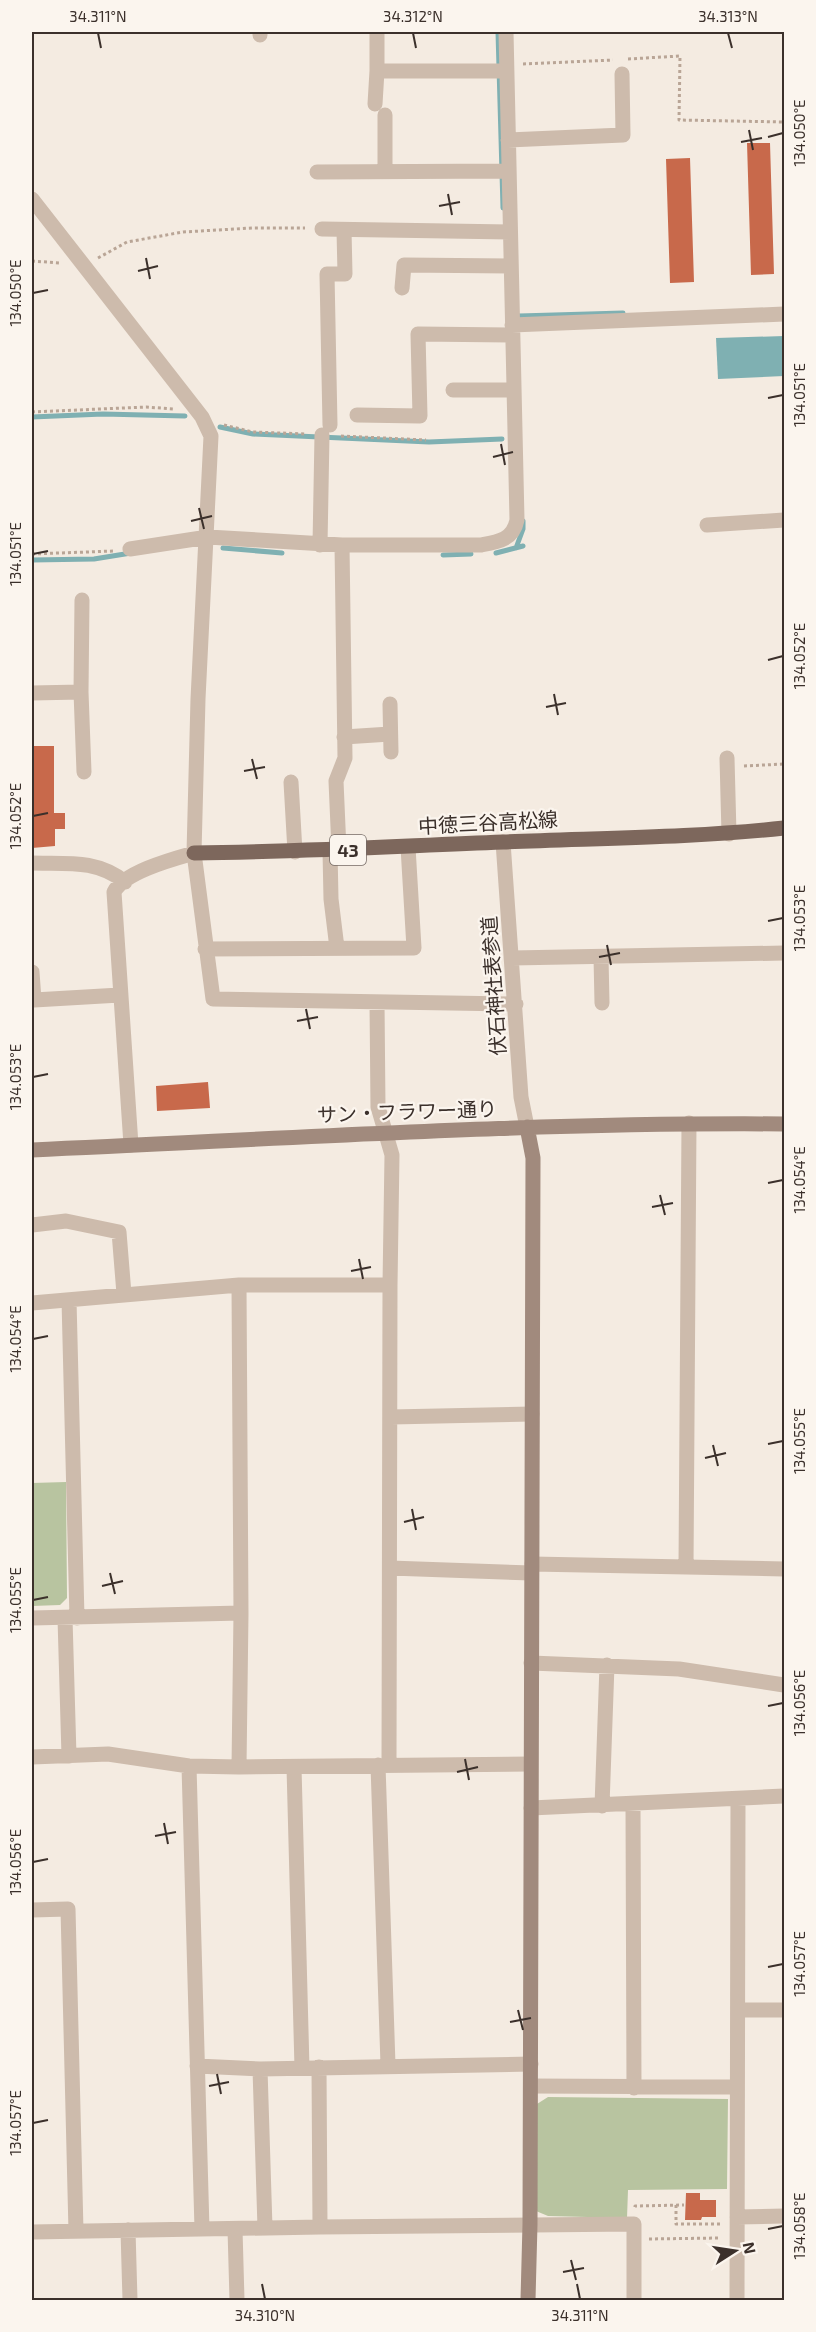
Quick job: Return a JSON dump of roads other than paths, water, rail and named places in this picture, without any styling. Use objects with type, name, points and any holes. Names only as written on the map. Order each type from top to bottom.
[{"type":"main road","name":"中徳三谷高松線","points":[[194,853],[295,852],[729,834],[784,828]]},
{"type":"street","points":[[377,32],[377,71],[385,172]]},
{"type":"street","points":[[130,549],[207,537],[320,545],[481,545],[502,541],[513,533],[517,520],[506,32]]},
{"type":"street","points":[[377,71],[507,68]]},
{"type":"street","points":[[508,140],[623,135],[622,74]]},
{"type":"street","points":[[317,172],[508,171]]},
{"type":"street","points":[[32,199],[199,413],[208,426],[211,436],[198,699],[194,853],[213,999],[516,1004]]},
{"type":"street","points":[[322,229],[510,232]]},
{"type":"street","points":[[320,545],[326,430],[327,274],[345,274],[344,230]]},
{"type":"street","points":[[402,288],[404,265],[510,266]]},
{"type":"street","points":[[357,415],[420,416],[418,334],[784,314]]},
{"type":"street","points":[[453,390],[513,390]]},
{"type":"street","points":[[707,525],[784,520]]},
{"type":"street","points":[[337,948],[331,899],[336,781],[345,758],[342,545]]},
{"type":"street","points":[[82,600],[81,692],[84,772]]},
{"type":"street","points":[[32,693],[81,692]]},
{"type":"street","points":[[390,704],[390,752]]},
{"type":"street","points":[[344,737],[390,734]]},
{"type":"street","points":[[727,762],[729,834]]},
{"type":"street","points":[[291,782],[295,852]]},
{"type":"street","name":"伏石神社表参道","points":[[503,842],[521,1097],[527,1127]]},
{"type":"street","points":[[205,949],[414,948],[408,846]]},
{"type":"street","points":[[131,1146],[112,898],[116,887],[155,865],[194,853]]},
{"type":"street","points":[[32,863],[92,865],[114,873],[125,882]]},
{"type":"street","points":[[512,958],[784,953]]},
{"type":"street","points":[[601,957],[602,1003]]},
{"type":"street","points":[[32,972],[34,1000],[120,995]]},
{"type":"street","points":[[377,1002],[378,1107],[392,1155],[390,1568],[384,1764],[388,2066]]},
{"type":"street","points":[[686,1567],[689,1123]]},
{"type":"street","name":"サン・フラワー通り","points":[[32,1149],[527,1127],[689,1123],[784,1124]]},
{"type":"street","points":[[527,1127],[533,1158],[531,2086],[528,2301]]},
{"type":"street","points":[[32,1225],[66,1221],[120,1232],[124,1294]]},
{"type":"street","points":[[32,1303],[239,1285],[390,1285]]},
{"type":"street","points":[[239,1285],[241,1613],[239,1767]]},
{"type":"street","points":[[69,1300],[71,1618],[69,1756]]},
{"type":"street","points":[[391,1417],[532,1414]]},
{"type":"street","points":[[390,1568],[784,1569]]},
{"type":"street","points":[[32,1618],[241,1613]]},
{"type":"street","points":[[531,1662],[679,1669],[784,1685]]},
{"type":"street","points":[[602,1806],[607,1665]]},
{"type":"street","points":[[32,1757],[108,1754],[189,1766],[239,1767],[530,1764]]},
{"type":"street","points":[[189,1766],[202,2229]]},
{"type":"street","points":[[294,1767],[302,2068]]},
{"type":"street","points":[[531,1808],[633,1805],[784,1796]]},
{"type":"street","points":[[737,2301],[738,1799]]},
{"type":"street","points":[[633,1805],[634,2088]]},
{"type":"street","points":[[32,1910],[68,1909],[76,2231]]},
{"type":"street","points":[[738,2010],[784,2010]]},
{"type":"street","points":[[197,2066],[260,2069],[531,2064]]},
{"type":"street","points":[[319,2067],[320,2227]]},
{"type":"street","points":[[260,2069],[265,2228]]},
{"type":"street","points":[[531,2086],[737,2087]]},
{"type":"street","points":[[737,2226],[784,2216]]},
{"type":"street","points":[[32,2232],[530,2224],[634,2232],[634,2301]]},
{"type":"street","points":[[235,2229],[237,2301]]},
{"type":"street","points":[[128,2230],[130,2301]]},
{"type":"water","points":[[784,336],[784,376],[718,379],[716,338]]},
{"type":"waterway","points":[[498,32],[503,208]]},
{"type":"waterway","points":[[519,322],[519,316],[623,313]]},
{"type":"waterway","points":[[32,417],[103,414],[185,416]]},
{"type":"waterway","points":[[220,427],[253,434],[429,442],[502,439]]},
{"type":"waterway","points":[[516,548],[523,529],[523,521]]},
{"type":"waterway","points":[[496,553],[523,546]]},
{"type":"waterway","points":[[223,548],[282,553]]},
{"type":"waterway","points":[[32,560],[94,559],[131,553]]},
{"type":"waterway","points":[[443,555],[471,554]]}]
